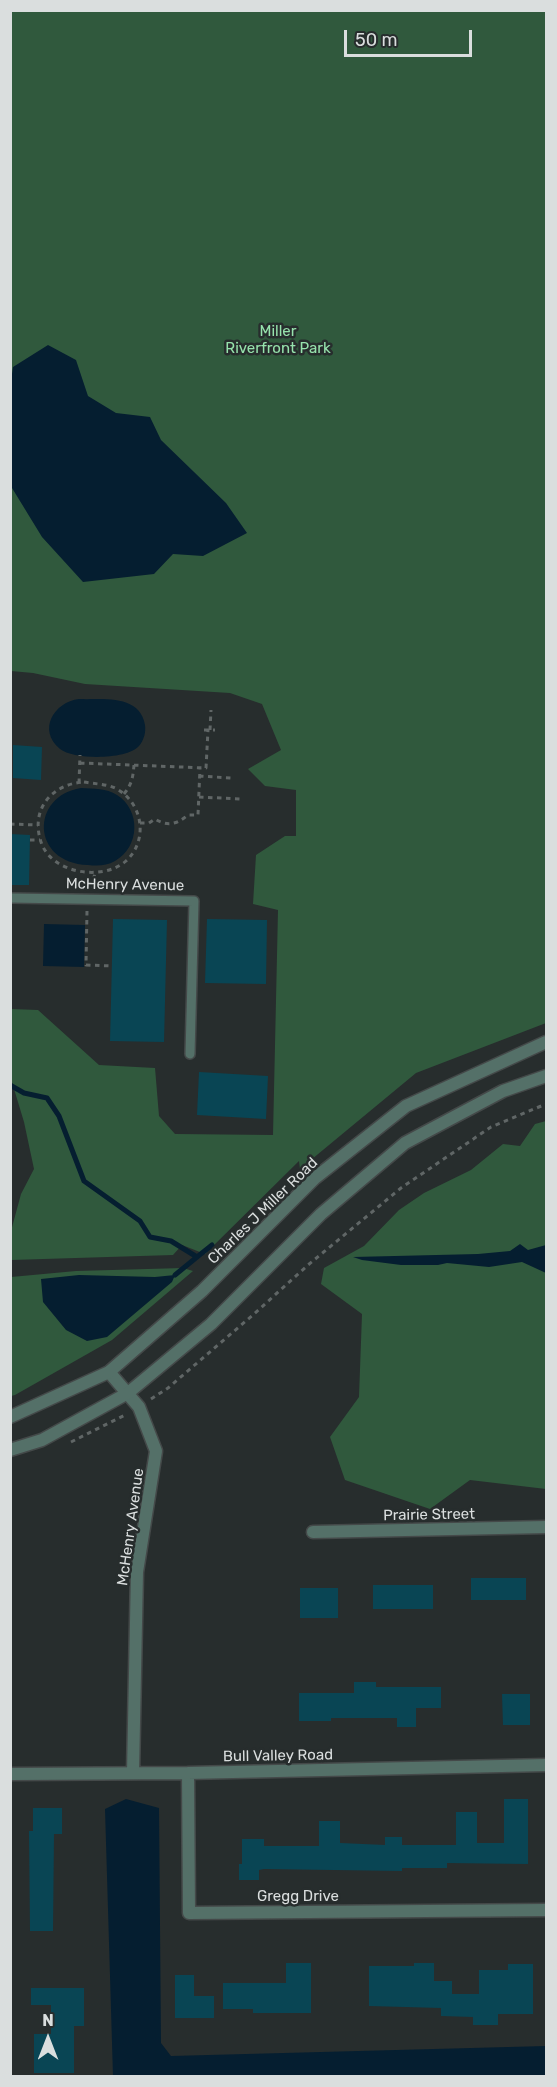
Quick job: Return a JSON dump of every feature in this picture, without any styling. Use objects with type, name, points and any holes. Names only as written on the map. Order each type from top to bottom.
[{"type":"street","name":"Charles J Miller Road","points":[[10,1417],[109,1372],[202,1291],[315,1178],[406,1106],[546,1042]]},
{"type":"street","points":[[10,1450],[42,1440],[128,1393],[211,1324],[321,1214],[405,1143],[503,1091],[546,1076]]},
{"type":"street","name":"McHenry Avenue","points":[[109,1372],[139,1407],[156,1451],[137,1572],[133,1773]]},
{"type":"street","name":"Prairie Street","points":[[313,1532],[546,1527]]},
{"type":"street","name":"Bull Valley Road","points":[[10,1774],[188,1773],[546,1765]]},
{"type":"street","name":"Gregg Drive","points":[[188,1773],[189,1913],[546,1911]]},
{"type":"lane","name":"McHenry Avenue","points":[[10,898],[194,901],[190,1054]]},
{"type":"path","points":[[80,763],[206,768],[211,710]]},
{"type":"path","points":[[79,783],[80,755]]},
{"type":"path","points":[[124,794],[134,777],[134,765]]},
{"type":"path","points":[[140,823],[149,823],[155,819],[169,825],[180,822],[188,815],[198,815],[200,768]]},
{"type":"path","points":[[199,777],[231,778]]},
{"type":"path","points":[[79,783],[104,785],[124,794],[136,808],[140,823],[140,838],[132,855],[125,862],[108,870],[98,872],[70,870],[55,862],[44,850],[40,840],[38,825],[41,809],[50,795],[66,785],[79,783]]},
{"type":"path","points":[[198,797],[242,798]]},
{"type":"path","points":[[10,825],[38,825]]},
{"type":"path","points":[[30,840],[40,840]]},
{"type":"path","points":[[87,907],[86,965],[112,966]]},
{"type":"path","points":[[62,1446],[139,1407],[168,1388],[308,1264],[401,1188],[491,1127],[546,1104]]},
{"type":"green space","name":"Miller Riverfront Park","points":[[10,11],[546,11],[546,1023],[416,1073],[300,1169],[299,1161],[205,1254],[182,1245],[173,1255],[11,1260],[11,1231],[21,1194],[34,1169],[24,1122],[11,1079],[11,1009],[38,1010],[99,1065],[155,1068],[159,1116],[175,1134],[273,1135],[278,910],[253,904],[256,855],[285,836],[296,836],[296,790],[265,786],[248,769],[281,750],[262,704],[230,693],[85,684],[33,673],[11,671]]},
{"type":"green space","points":[[546,1121],[546,1489],[470,1480],[430,1509],[345,1480],[330,1437],[359,1397],[362,1314],[321,1284],[324,1268],[364,1246],[399,1210],[424,1193],[471,1170],[503,1144],[520,1146],[535,1124]]},
{"type":"green space","points":[[183,1268],[193,1271],[112,1340],[11,1396],[11,1277],[76,1271]]},
{"type":"water","points":[[48,345],[76,360],[88,396],[116,413],[150,417],[161,440],[226,503],[247,533],[203,556],[173,554],[154,574],[83,582],[42,537],[12,488],[10,388],[13,367]]},
{"type":"water","points":[[79,699],[109,699],[128,703],[136,708],[142,715],[145,725],[145,733],[139,746],[124,754],[100,757],[67,753],[60,749],[53,742],[50,734],[49,726],[52,718],[62,705]]},
{"type":"water","points":[[81,788],[100,789],[117,795],[125,802],[134,819],[133,838],[129,847],[112,863],[95,866],[69,861],[56,853],[47,842],[44,829],[46,815],[53,803],[64,794]]},
{"type":"water","points":[[44,924],[85,925],[84,967],[43,966]]},
{"type":"water","points":[[520,1244],[528,1250],[546,1245],[546,1273],[522,1262],[489,1267],[447,1263],[401,1265],[353,1257],[478,1254],[510,1251]]},
{"type":"water","points":[[79,1275],[155,1277],[175,1275],[172,1282],[107,1337],[87,1341],[66,1330],[43,1302],[41,1279]]},
{"type":"water","points":[[126,1799],[159,1808],[161,2043],[171,2056],[546,2046],[546,2076],[113,2076],[105,1809]]},
{"type":"building","points":[[13,745],[42,747],[41,780],[13,778]]},
{"type":"building","points":[[10,834],[30,835],[29,885],[12,885]]},
{"type":"building","points":[[113,919],[167,920],[164,1042],[110,1041]]},
{"type":"building","points":[[207,919],[267,920],[266,984],[205,983]]},
{"type":"building","points":[[199,1072],[268,1076],[266,1119],[197,1115]]},
{"type":"building","points":[[471,1578],[526,1578],[526,1600],[471,1600]]},
{"type":"building","points":[[373,1585],[433,1585],[433,1609],[373,1609]]},
{"type":"building","points":[[300,1588],[338,1588],[338,1618],[300,1618]]},
{"type":"building","points":[[354,1682],[376,1682],[376,1687],[441,1687],[441,1708],[416,1708],[416,1727],[397,1727],[397,1718],[331,1718],[331,1721],[299,1721],[299,1693],[354,1693]]},
{"type":"building","points":[[502,1694],[530,1694],[530,1725],[503,1725]]},
{"type":"building","points":[[504,1799],[528,1799],[528,1864],[447,1863],[447,1868],[402,1868],[402,1871],[264,1869],[259,1870],[259,1880],[239,1880],[239,1864],[242,1864],[242,1839],[264,1839],[264,1846],[319,1846],[319,1821],[340,1821],[340,1843],[385,1845],[385,1837],[402,1837],[402,1845],[456,1845],[456,1812],[477,1812],[477,1843],[504,1843]]},
{"type":"building","points":[[33,1808],[62,1808],[62,1834],[54,1834],[53,1931],[30,1931],[29,1831],[33,1831]]},
{"type":"building","points":[[286,1963],[311,1963],[311,2013],[253,2013],[253,2009],[223,2009],[223,1983],[286,1983]]},
{"type":"building","points":[[414,1963],[434,1963],[434,1981],[452,1981],[452,1994],[479,1994],[479,1970],[508,1970],[508,1964],[533,1964],[533,2014],[498,2014],[498,2025],[473,2025],[473,2017],[441,2016],[441,2008],[369,2006],[369,1966],[414,1966]]},
{"type":"building","points":[[175,1975],[194,1975],[194,1996],[214,1996],[214,2018],[175,2018]]},
{"type":"building","points":[[31,1988],[84,1988],[84,2026],[74,2026],[74,2073],[34,2073],[34,2034],[51,2034],[51,2005],[31,2005]]},
{"type":"waterway","points":[[10,1085],[24,1093],[47,1098],[59,1116],[84,1181],[140,1221],[150,1237],[171,1241],[197,1257],[212,1245]]},
{"type":"waterway","points":[[175,1275],[197,1257]]}]
